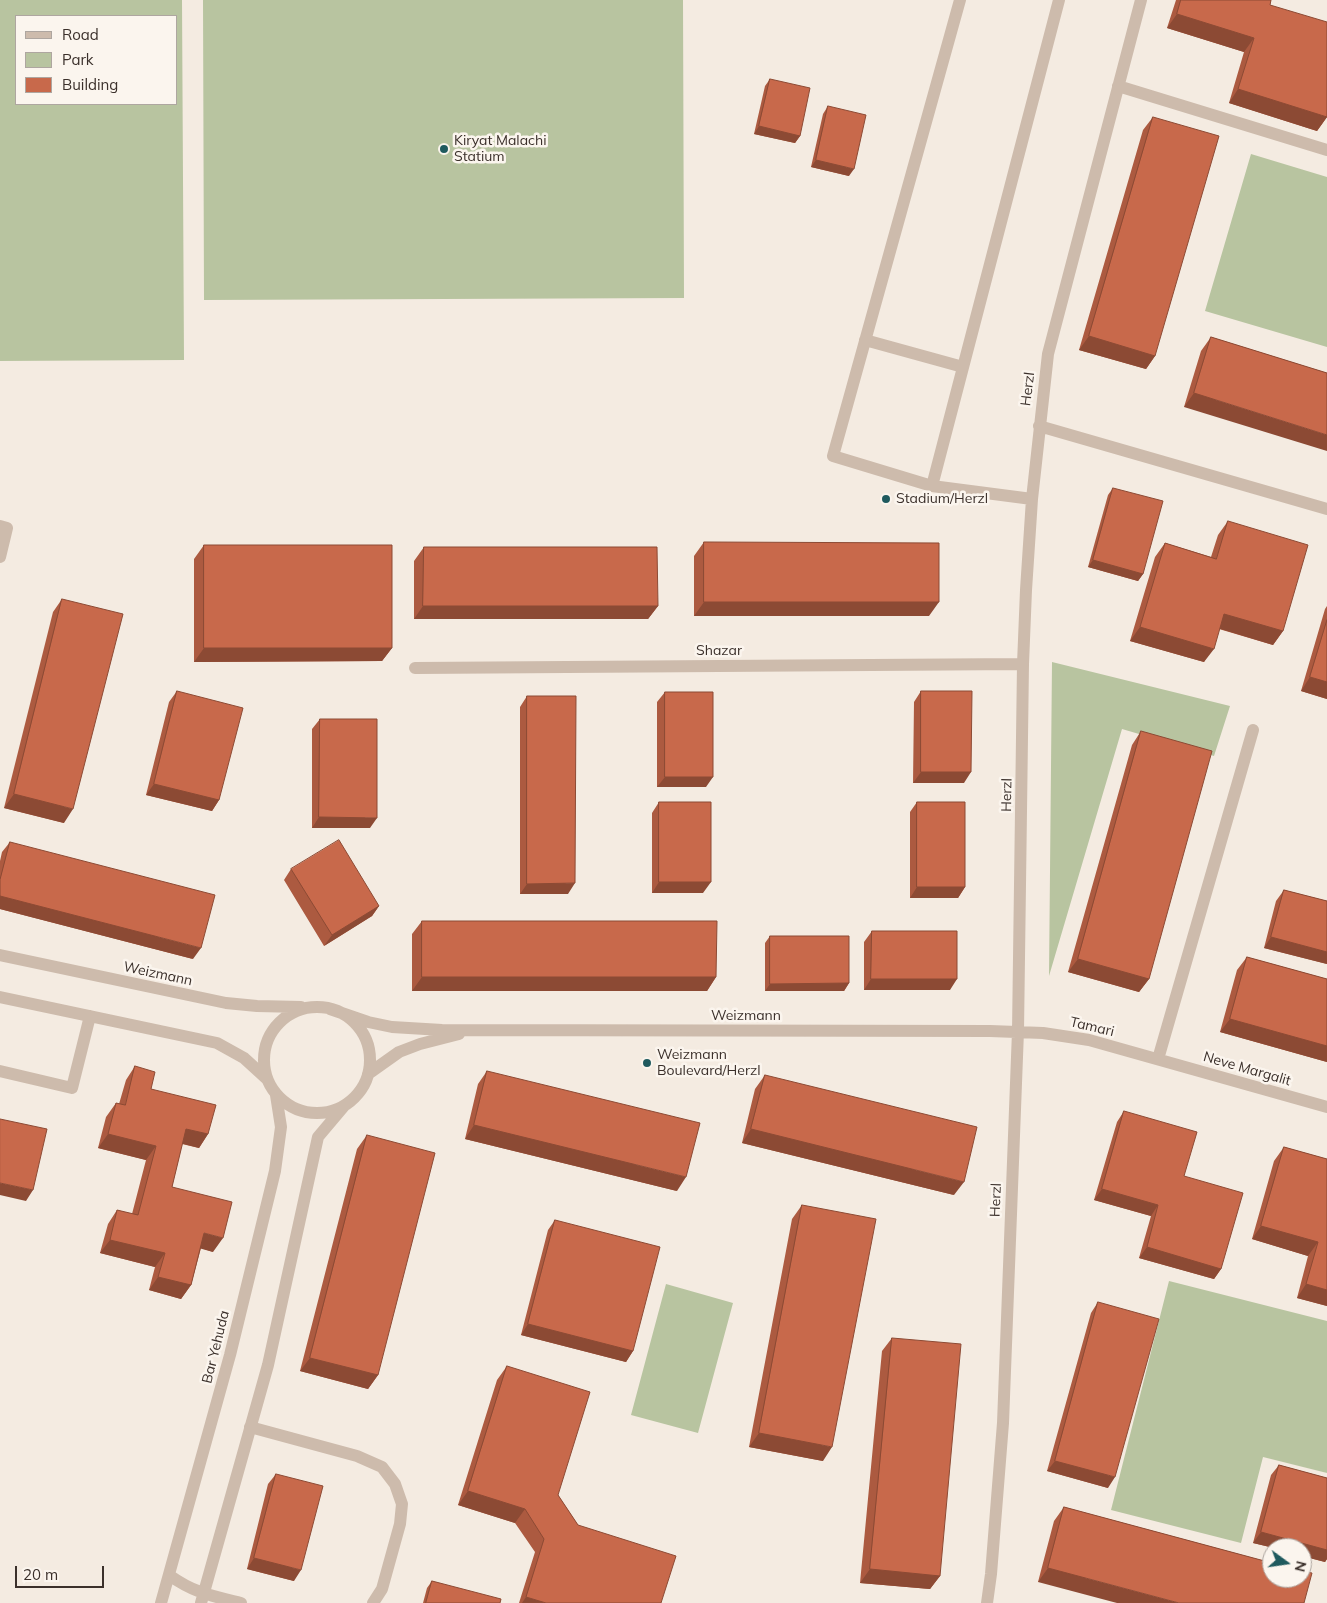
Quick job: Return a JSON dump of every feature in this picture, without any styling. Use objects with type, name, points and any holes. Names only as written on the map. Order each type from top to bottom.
[{"type":"street","points":[[960,0],[833,456],[932,486],[1032,499]]},
{"type":"street","points":[[932,486],[1059,0]]},
{"type":"street","name":"Herzl","points":[[987,1603],[1003,1423],[1018,1032],[1026,590],[1039,426],[1048,354],[1141,0]]},
{"type":"street","points":[[1118,86],[1327,150]]},
{"type":"street","points":[[866,340],[963,367]]},
{"type":"street","points":[[1039,426],[1327,509]]},
{"type":"street","points":[[0,557],[4,527]]},
{"type":"street","name":"Shazar","points":[[415,668],[1024,664]]},
{"type":"street","points":[[1158,1059],[1253,730]]},
{"type":"street","name":"Weizmann","points":[[0,955],[226,1003],[257,1006],[311,1007]]},
{"type":"street","points":[[0,997],[217,1043],[244,1058],[267,1079],[276,1095],[291,1106],[310,1113],[328,1112],[345,1105]]},
{"type":"street","points":[[203,1599],[268,1365],[318,1137],[345,1105],[359,1092],[368,1074],[369,1055],[365,1037],[354,1022],[330,1008],[311,1007],[293,1012],[278,1023],[266,1042],[264,1061],[267,1079]]},
{"type":"street","name":"Weizmann","points":[[330,1008],[368,1022],[392,1027],[474,1031],[1018,1032]]},
{"type":"street","points":[[0,1071],[72,1088],[90,1016]]},
{"type":"street","name":"Weizmann","points":[[368,1074],[399,1052],[420,1044],[474,1031]]},
{"type":"street","name":"Tamari","points":[[1018,1032],[1089,1040],[1158,1059]]},
{"type":"street","name":"Neve Margalit","points":[[1158,1059],[1327,1106]]},
{"type":"street","name":"Bar Yehuda","points":[[161,1603],[230,1355],[275,1171],[280,1126],[276,1095]]},
{"type":"street","points":[[250,1427],[357,1456],[382,1467],[395,1484],[402,1504],[400,1524],[382,1589],[373,1603]]},
{"type":"street","points":[[169,1575],[203,1599],[242,1603]]},
{"type":"green space","points":[[0,0],[182,0],[184,360],[0,361]]},
{"type":"green space","name":"Kiryat Malachi Statium","points":[[203,0],[683,0],[684,298],[204,300]]},
{"type":"green space","points":[[1251,154],[1327,177],[1327,347],[1205,311]]},
{"type":"green space","points":[[1052,662],[1230,706],[1214,756],[1122,729],[1049,976]]},
{"type":"green space","points":[[1169,1281],[1327,1321],[1327,1473],[1263,1457],[1241,1543],[1111,1510]]},
{"type":"green space","points":[[666,1284],[733,1303],[698,1433],[631,1415]]},
{"type":"building","points":[[1181,0],[1271,0],[1270,5],[1327,22],[1327,117],[1238,89],[1254,38],[1177,14]]},
{"type":"building","points":[[770,79],[810,88],[800,136],[759,126]]},
{"type":"building","points":[[828,106],[866,115],[854,169],[816,160]]},
{"type":"building","points":[[1153,117],[1219,136],[1155,356],[1089,336]]},
{"type":"building","points":[[1211,337],[1327,373],[1327,435],[1194,393]]},
{"type":"building","points":[[1113,488],[1163,501],[1143,574],[1093,560]]},
{"type":"building","points":[[1228,521],[1308,545],[1283,631],[1224,614],[1214,649],[1140,627],[1165,543],[1216,559]]},
{"type":"building","points":[[704,542],[939,543],[939,602],[704,602]]},
{"type":"building","points":[[204,545],[392,545],[392,648],[204,648]]},
{"type":"building","points":[[424,547],[657,547],[658,606],[423,606]]},
{"type":"building","points":[[62,599],[123,614],[73,809],[14,794]]},
{"type":"building","points":[[1327,620],[1327,682],[1310,677]]},
{"type":"building","points":[[177,691],[243,708],[219,800],[154,784]]},
{"type":"building","points":[[921,691],[972,691],[971,772],[921,772]]},
{"type":"building","points":[[665,692],[713,692],[713,777],[665,777]]},
{"type":"building","points":[[527,696],[576,696],[575,883],[527,884]]},
{"type":"building","points":[[320,719],[377,719],[377,818],[319,817]]},
{"type":"building","points":[[1141,731],[1212,751],[1149,979],[1078,959]]},
{"type":"building","points":[[659,802],[711,802],[711,882],[659,882]]},
{"type":"building","points":[[917,802],[965,802],[965,887],[917,887]]},
{"type":"building","points":[[339,840],[379,906],[332,935],[291,869]]},
{"type":"building","points":[[10,842],[215,895],[201,948],[0,896],[0,880]]},
{"type":"building","points":[[1284,890],[1327,901],[1327,952],[1271,937]]},
{"type":"building","points":[[422,921],[717,921],[716,977],[422,977]]},
{"type":"building","points":[[872,931],[957,931],[957,979],[871,979]]},
{"type":"building","points":[[770,936],[849,936],[849,983],[770,984]]},
{"type":"building","points":[[1247,957],[1327,979],[1327,1046],[1230,1019]]},
{"type":"building","points":[[135,1066],[155,1072],[151,1089],[216,1105],[208,1134],[186,1129],[172,1187],[232,1202],[223,1238],[204,1233],[191,1285],[158,1277],[165,1253],[110,1240],[117,1210],[138,1215],[156,1146],[108,1134],[116,1103],[125,1105]]},
{"type":"building","points":[[487,1071],[700,1123],[686,1177],[474,1125]]},
{"type":"building","points":[[765,1075],[977,1127],[964,1182],[751,1129]]},
{"type":"building","points":[[1124,1111],[1197,1132],[1184,1176],[1243,1193],[1221,1269],[1147,1247],[1158,1205],[1102,1189]]},
{"type":"building","points":[[0,1119],[47,1129],[33,1190],[0,1183]]},
{"type":"building","points":[[367,1135],[435,1153],[378,1375],[310,1358]]},
{"type":"building","points":[[1284,1147],[1327,1159],[1327,1290],[1306,1284],[1318,1242],[1261,1226]]},
{"type":"building","points":[[802,1205],[876,1219],[832,1447],[759,1433]]},
{"type":"building","points":[[555,1220],[660,1247],[633,1351],[528,1324]]},
{"type":"building","points":[[1098,1302],[1159,1319],[1115,1477],[1055,1461]]},
{"type":"building","points":[[892,1338],[961,1344],[940,1576],[870,1569]]},
{"type":"building","points":[[507,1366],[590,1392],[558,1495],[578,1525],[676,1556],[661,1603],[546,1603],[526,1597],[544,1539],[525,1509],[468,1491]]},
{"type":"building","points":[[1279,1465],[1327,1478],[1327,1550],[1312,1546],[1312,1538],[1283,1538],[1261,1532]]},
{"type":"building","points":[[276,1474],[323,1486],[301,1570],[254,1558]]},
{"type":"building","points":[[1064,1507],[1262,1560],[1262,1588],[1308,1588],[1304,1603],[1179,1603],[1048,1568]]},
{"type":"building","points":[[432,1581],[501,1599],[500,1603],[426,1603]]},
{"type":"place","name":"Kiryat Malachi Statium","points":[[444,149]]},
{"type":"place","name":"Stadium/Herzl","points":[[886,499]]},
{"type":"place","name":"Weizmann Boulevard/Herzl","points":[[647,1063]]}]
